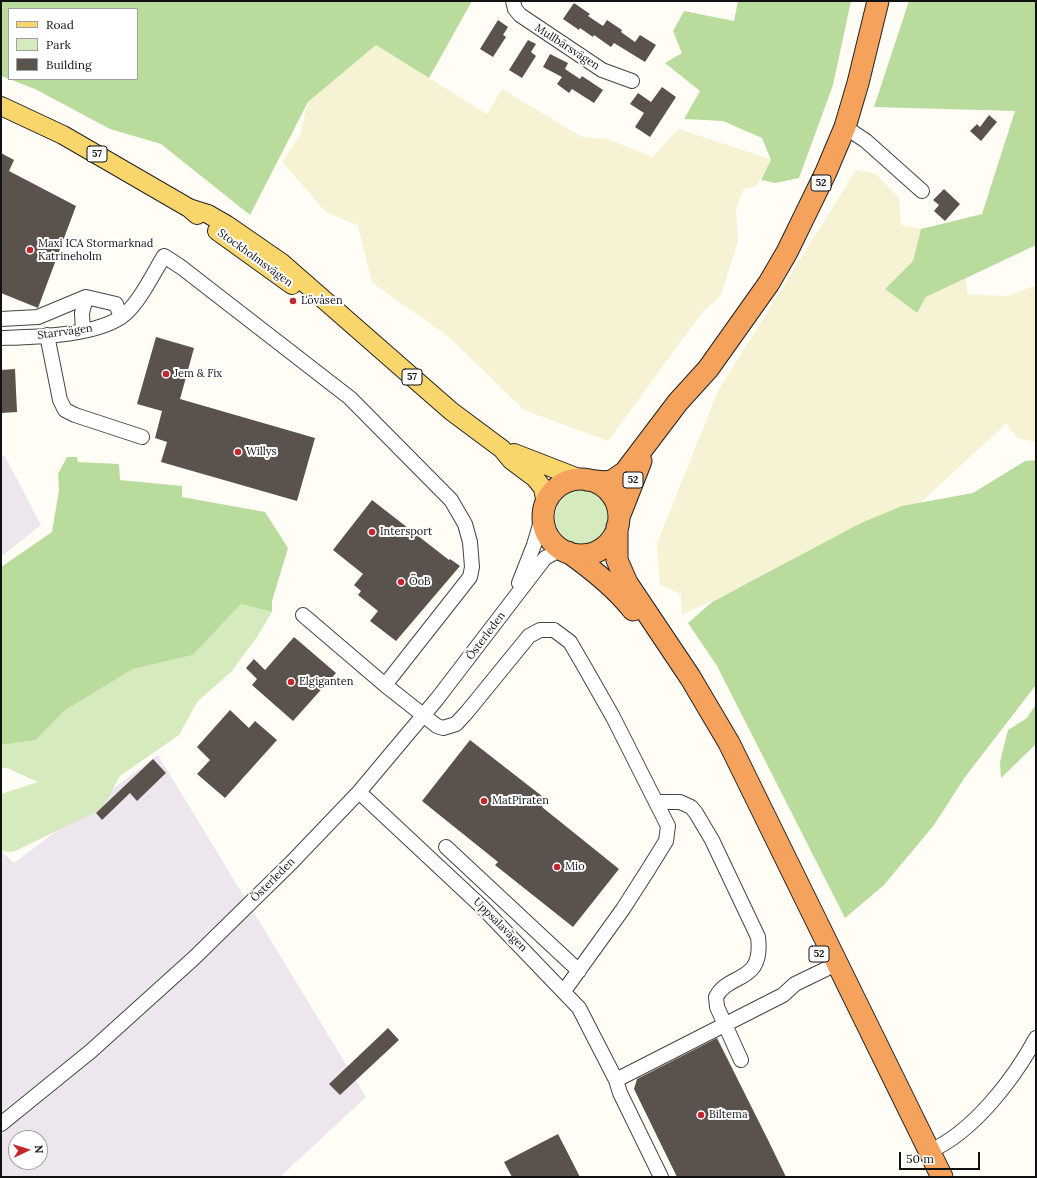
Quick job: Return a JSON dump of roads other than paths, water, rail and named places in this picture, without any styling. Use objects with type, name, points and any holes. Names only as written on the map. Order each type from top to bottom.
[{"type":"highway","name":"52","points":[[832,966],[696,704],[676,669],[654,635],[631,607],[588,566],[556,545],[547,533],[543,518],[549,497],[558,487],[569,482],[584,480],[604,482],[617,478],[625,472],[678,402],[716,359],[769,283],[787,252],[823,179],[845,127],[858,83],[878,1]]},
{"type":"highway","name":"52","points":[[566,552],[587,554],[599,550],[610,542],[649,442]]},
{"type":"highway","name":"52","points":[[584,480],[595,482],[608,490],[616,503],[618,522],[618,560],[627,583],[690,677],[719,726],[832,966],[924,1154],[942,1177]]},
{"type":"highway","name":"52","points":[[924,1154],[928,1177]]},
{"type":"main road","name":"Stockholmsvägen","points":[[1,106],[63,135],[189,208],[226,238],[298,289],[325,302],[451,411],[502,449],[511,460],[539,483],[543,488],[545,507]]},
{"type":"main road","name":"Stockholmsvägen","points":[[502,449],[584,480]]},
{"type":"street","name":"Mullbärsvägen","points":[[513,1],[515,9],[520,15],[602,70],[632,81]]},
{"type":"street","points":[[845,127],[866,141],[922,191]]},
{"type":"street","points":[[1,319],[38,317],[86,297],[116,304],[124,315],[164,256],[350,398],[451,500],[465,524],[470,542],[472,567],[470,577],[385,685]]},
{"type":"street","points":[[83,331],[82,313],[86,297]]},
{"type":"street","name":"Starrvägen","points":[[1,338],[83,331],[104,326],[124,315]]},
{"type":"street","points":[[47,335],[60,400],[65,410],[75,415],[142,437]]},
{"type":"street","name":"Österleden","points":[[510,603],[534,546],[545,507]]},
{"type":"street","name":"Österleden","points":[[1,1124],[90,1051],[194,958],[291,863],[359,792],[424,714],[487,636],[510,603],[545,558],[554,553],[566,552]]},
{"type":"street","points":[[303,614],[385,685],[424,714],[437,726],[443,728],[456,724],[529,636],[540,630],[554,630],[570,642],[656,802],[668,826],[668,834],[666,841],[623,909],[564,992]]},
{"type":"street","name":"Uppsalavägen","points":[[359,792],[482,907],[538,963],[579,1008],[616,1080],[620,1093],[662,1177]]},
{"type":"street","points":[[656,802],[680,802],[691,807],[696,813],[712,840],[758,937],[759,953],[751,970],[721,990],[716,997],[717,1008],[726,1024],[741,1060]]},
{"type":"street","points":[[446,847],[579,971]]},
{"type":"street","points":[[482,907],[496,894]]},
{"type":"street","points":[[538,963],[553,947]]},
{"type":"street","points":[[616,1080],[783,995],[795,984],[832,966]]},
{"type":"street","points":[[924,1154],[951,1139],[993,1100],[1012,1078],[1036,1038]]},
{"type":"place","name":"Maxi ICA Stormarknad Katrineholm","points":[[30,250]]},
{"type":"place","name":"Lövåsen","points":[[293,301]]},
{"type":"place","name":"Jem & Fix","points":[[166,374]]},
{"type":"place","name":"Willys","points":[[238,452]]},
{"type":"place","name":"Intersport","points":[[372,532]]},
{"type":"place","name":"ÖoB","points":[[401,582]]},
{"type":"place","name":"Elgiganten","points":[[291,682]]},
{"type":"place","name":"MatPiraten","points":[[484,801]]},
{"type":"place","name":"Mio","points":[[557,867]]},
{"type":"place","name":"Biltema","points":[[701,1115]]}]
